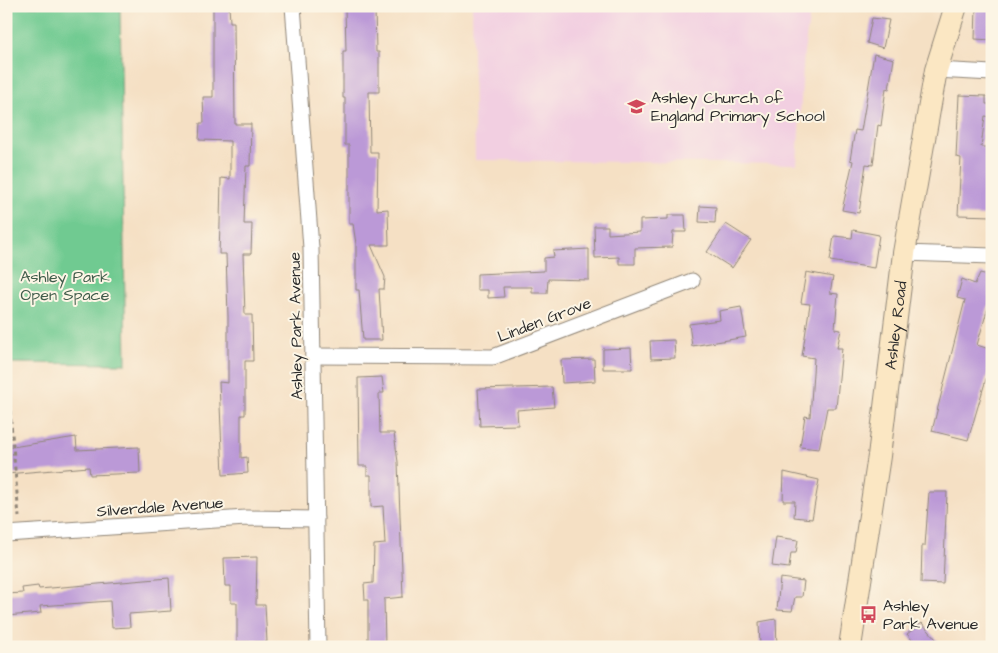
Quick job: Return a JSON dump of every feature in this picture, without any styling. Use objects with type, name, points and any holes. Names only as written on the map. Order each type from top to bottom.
[{"type":"main road","name":"Ashley Road","points":[[850,647],[879,456],[904,253],[936,70],[956,6]]},
{"type":"street","name":"Ashley Park Avenue","points":[[293,6],[311,248],[318,647]]},
{"type":"street","points":[[936,70],[992,73]]},
{"type":"street","points":[[904,253],[992,256]]},
{"type":"street","name":"Linden Grove","points":[[313,356],[493,357],[692,281]]},
{"type":"street","name":"Silverdale Avenue","points":[[13,533],[246,518],[316,519]]},
{"type":"path","points":[[6,363],[13,533]]},
{"type":"shaded area","name":"Ashley Church of England Primary School","points":[[472,6],[811,6],[804,52],[797,164],[475,160]]},
{"type":"green space","name":"Ashley Park Open Space","points":[[6,6],[120,6],[126,364],[6,363]]},
{"type":"building","points":[[213,6],[229,6],[230,22],[234,22],[235,124],[251,124],[250,166],[246,166],[244,224],[252,224],[251,254],[243,254],[245,315],[252,315],[253,361],[245,361],[245,415],[241,415],[241,458],[247,457],[248,473],[223,475],[219,382],[228,383],[228,316],[226,254],[219,254],[221,178],[230,179],[230,141],[199,140],[200,123],[204,123],[203,97],[213,97]]},
{"type":"building","points":[[345,6],[375,7],[376,52],[379,52],[379,92],[369,92],[370,152],[378,152],[377,210],[388,209],[389,245],[371,245],[385,277],[384,289],[379,289],[382,340],[363,340],[359,290],[356,290],[356,244],[353,224],[349,224],[349,145],[345,145],[345,98],[343,98],[343,51],[346,51]]},
{"type":"building","points":[[976,8],[992,8],[992,40],[975,39]]},
{"type":"building","points":[[872,18],[889,20],[883,48],[867,43]]},
{"type":"building","points":[[874,54],[894,59],[889,89],[886,88],[881,126],[878,125],[873,165],[866,164],[859,213],[842,210],[853,161],[850,160],[855,130],[861,131]]},
{"type":"building","points":[[959,95],[986,96],[986,104],[992,104],[992,117],[985,116],[981,147],[992,147],[992,216],[958,215],[961,158],[956,157]]},
{"type":"building","points":[[700,206],[716,207],[715,223],[699,222]]},
{"type":"building","points":[[668,215],[685,215],[686,232],[673,232],[672,247],[635,248],[635,264],[619,264],[619,257],[595,258],[594,226],[608,226],[608,234],[640,232],[640,220],[668,219]]},
{"type":"building","points":[[726,224],[751,240],[732,268],[707,252]]},
{"type":"building","points":[[853,230],[879,235],[874,268],[830,261],[834,236],[852,238]]},
{"type":"building","points":[[589,249],[589,280],[548,279],[547,293],[532,293],[532,287],[503,287],[504,297],[488,298],[488,290],[477,290],[477,274],[544,271],[544,258],[554,257],[553,251]]},
{"type":"building","points":[[806,272],[833,277],[830,293],[838,294],[835,329],[841,330],[837,348],[842,348],[836,408],[827,408],[819,449],[800,447],[805,416],[810,417],[814,358],[802,356],[810,304],[801,303]]},
{"type":"building","points":[[980,273],[992,276],[992,294],[977,345],[992,350],[992,359],[968,440],[932,431],[965,300],[957,298],[962,279],[975,284]]},
{"type":"building","points":[[741,307],[746,337],[692,346],[689,324],[720,320],[719,311]]},
{"type":"building","points":[[674,340],[675,358],[651,359],[650,341]]},
{"type":"building","points":[[631,348],[632,369],[603,369],[603,349]]},
{"type":"building","points":[[594,359],[595,381],[562,383],[561,360]]},
{"type":"building","points":[[382,377],[384,393],[379,393],[380,433],[394,433],[398,462],[403,597],[384,599],[385,647],[368,647],[368,600],[365,600],[364,584],[373,583],[374,545],[385,544],[383,506],[371,507],[371,475],[367,475],[367,466],[359,466],[358,378]]},
{"type":"building","points":[[552,387],[554,407],[517,410],[518,425],[480,426],[478,389]]},
{"type":"building","points":[[76,437],[77,450],[139,447],[140,473],[90,475],[89,467],[6,474],[6,448]]},
{"type":"building","points":[[784,472],[819,480],[812,519],[794,517],[795,501],[783,501]]},
{"type":"building","points":[[929,492],[947,492],[943,584],[921,583],[922,546],[925,546]]},
{"type":"building","points":[[776,537],[798,540],[796,553],[791,553],[789,568],[772,566]]},
{"type":"building","points":[[257,557],[256,605],[265,605],[267,642],[237,642],[237,603],[231,603],[231,586],[225,586],[224,558]]},
{"type":"building","points":[[169,578],[171,611],[129,614],[130,627],[112,628],[110,601],[40,606],[41,613],[6,616],[6,594],[23,593],[22,588],[38,586],[39,589]]},
{"type":"building","points":[[780,578],[804,581],[802,597],[795,597],[792,611],[777,610]]},
{"type":"building","points":[[776,619],[777,647],[760,647],[759,622]]},
{"type":"building","points":[[922,623],[943,647],[918,647],[907,634]]},
{"type":"place","name":"Ashley Church of England Primary School","points":[[637,106]]},
{"type":"place","name":"Ashley Park Avenue","points":[[869,614]]}]
